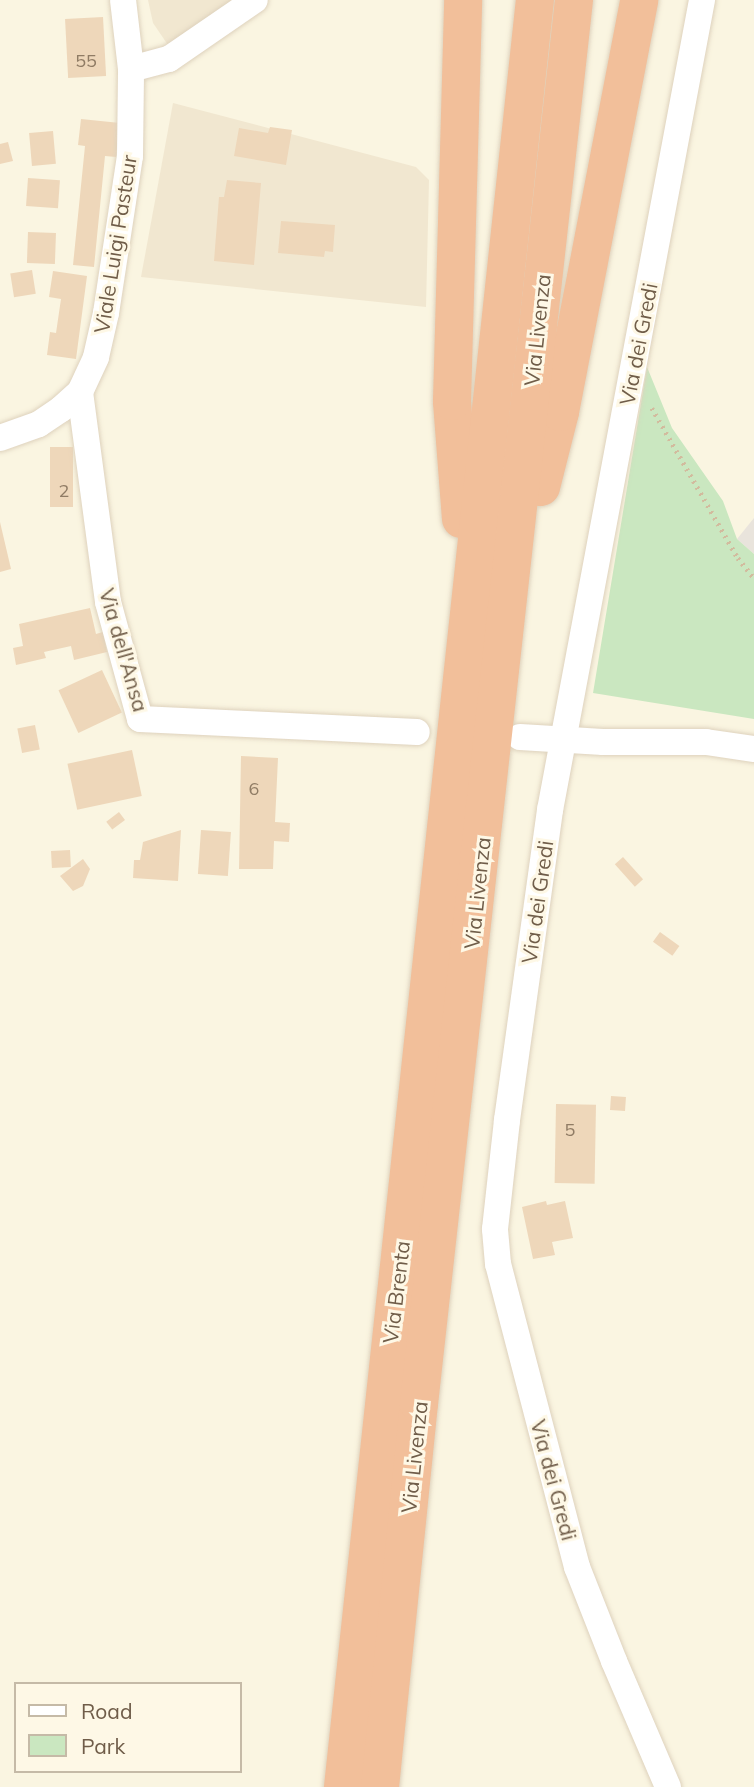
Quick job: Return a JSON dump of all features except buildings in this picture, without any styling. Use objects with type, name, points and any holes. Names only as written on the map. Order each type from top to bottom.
[{"type":"highway","points":[[463,0],[452,401],[468,624]]},
{"type":"highway","name":"Via Livenza","points":[[410,1171],[535,0]]},
{"type":"highway","name":"Via Livenza","points":[[380,1787],[418,1418],[575,0]]},
{"type":"highway","points":[[506,632],[560,412],[639,0]]},
{"type":"highway","name":"Via Brenta","points":[[383,1413],[410,1171]]},
{"type":"highway","name":"Via Livenza","points":[[343,1787],[383,1413]]},
{"type":"street","name":"Viale Luigi Pasteur","points":[[0,438],[39,424],[80,392],[96,357],[107,313],[130,156],[131,69],[123,0]]},
{"type":"street","points":[[131,69],[169,59],[255,0]]},
{"type":"street","name":"Via dei Gredi","points":[[668,1787],[614,1661],[578,1567],[552,1478],[495,1245],[506,1120],[563,738],[702,0]]},
{"type":"street","name":"Via dell'Ansa","points":[[80,392],[108,602],[139,719],[417,732]]},
{"type":"street","points":[[520,737],[603,742],[706,742],[754,749]]},
{"type":"path","points":[[633,369],[664,433],[695,478],[738,558],[754,578]]},
{"type":"shaded area","points":[[148,0],[238,0],[168,45],[153,23]]},
{"type":"shaded area","points":[[173,103],[416,167],[429,180],[426,307],[141,277]]},
{"type":"shaded area","points":[[754,518],[754,554],[737,539]]},
{"type":"green space","points":[[647,367],[672,428],[723,501],[737,539],[754,554],[754,719],[593,693]]}]
